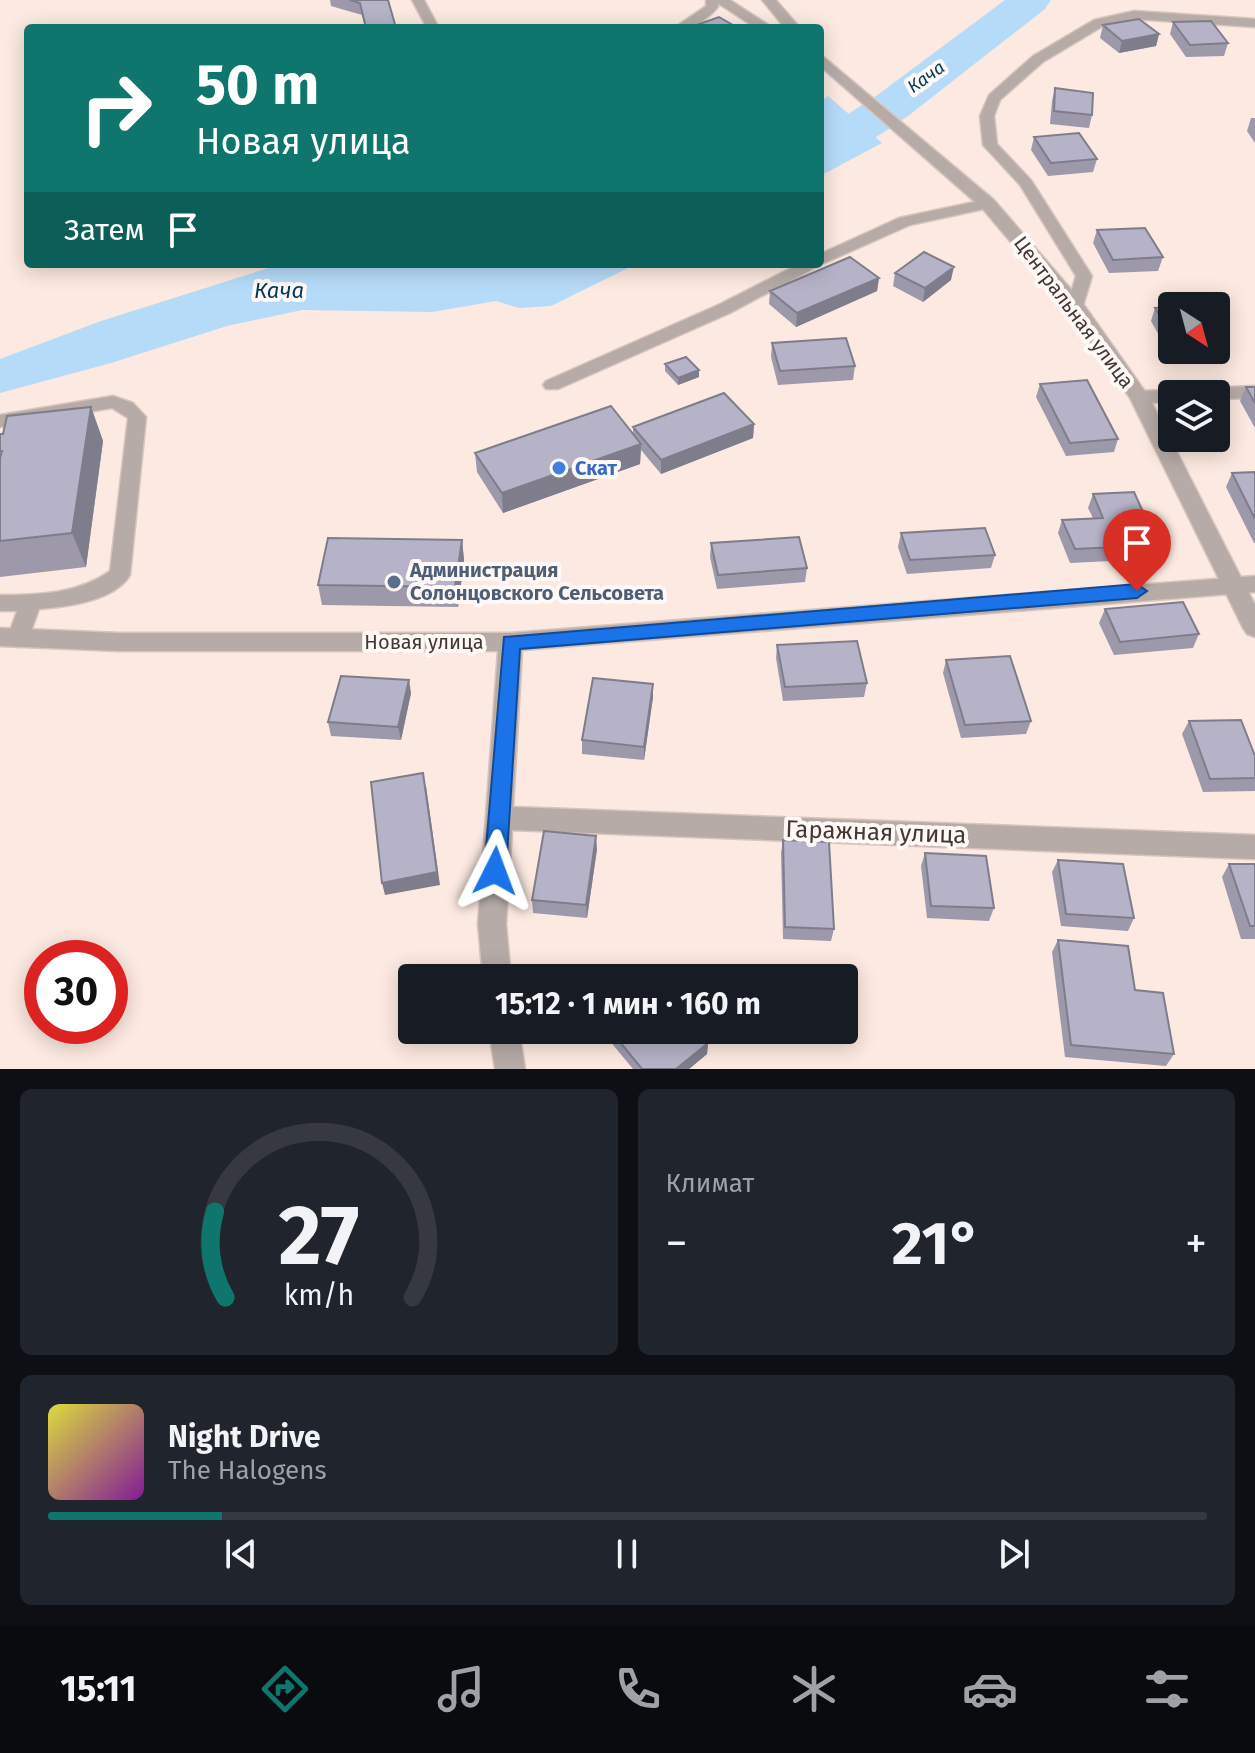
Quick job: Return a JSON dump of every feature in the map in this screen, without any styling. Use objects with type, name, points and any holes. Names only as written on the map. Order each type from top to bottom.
[{"type":"street","points":[[720,0],[759,24]]},
{"type":"street","points":[[769,0],[790,24]]},
{"type":"street","name":"Центральная улица","points":[[824,64],[988,204],[1075,306],[1139,397],[1243,584],[1255,628]]},
{"type":"street","name":"Новая улица","points":[[9,638],[119,642],[511,642],[1243,584]]},
{"type":"street","points":[[496,964],[492,924],[511,642]]},
{"type":"street","name":"Гаражная улица","points":[[498,818],[1255,847]]},
{"type":"street","points":[[506,1044],[510,1069]]},
{"type":"lane","points":[[418,0],[431,24]]},
{"type":"lane","points":[[688,24],[712,7],[712,0]]},
{"type":"lane","points":[[1075,306],[1084,276],[1026,183],[990,145],[987,116],[994,98],[1038,59],[1099,23],[1134,15],[1255,23]]},
{"type":"lane","points":[[824,258],[905,221],[988,204]]},
{"type":"lane","points":[[552,385],[724,309],[804,268]]},
{"type":"lane","points":[[1230,393],[1255,392]]},
{"type":"lane","points":[[1139,397],[1158,396]]},
{"type":"lane","points":[[0,421],[113,402],[127,407],[137,417],[120,575],[108,586],[30,604],[0,603]]},
{"type":"lane","points":[[9,638],[30,604]]},
{"type":"water","name":"Кача","points":[[828,96],[882,143],[824,174],[824,99]]},
{"type":"water","name":"Кача","points":[[268,268],[628,268],[551,306],[519,308],[496,301],[432,312],[302,310],[227,326],[111,363],[0,393],[0,359],[101,321]]},
{"type":"building","points":[[350,0],[388,0],[395,24],[365,24],[360,3]]},
{"type":"building","points":[[719,17],[731,24],[699,24]]},
{"type":"building","points":[[1139,19],[1159,34],[1122,41],[1103,25]]},
{"type":"building","points":[[1211,21],[1228,43],[1190,45],[1173,22]]},
{"type":"building","points":[[1055,88],[1093,93],[1092,115],[1054,111]]},
{"type":"building","points":[[1079,133],[1097,159],[1051,163],[1034,137]]},
{"type":"building","points":[[1145,228],[1163,257],[1113,260],[1097,230]]},
{"type":"building","points":[[924,252],[954,267],[925,288],[895,273]]},
{"type":"building","points":[[850,257],[879,278],[797,313],[770,291]]},
{"type":"building","points":[[846,338],[855,366],[780,371],[772,343]]},
{"type":"building","points":[[686,357],[699,370],[678,378],[665,364]]},
{"type":"building","points":[[1087,380],[1118,439],[1070,443],[1040,384]]},
{"type":"building","points":[[1246,387],[1255,387],[1255,403]]},
{"type":"building","points":[[724,393],[754,424],[661,460],[633,427]]},
{"type":"building","points":[[611,406],[641,444],[502,493],[475,453]]},
{"type":"building","points":[[91,407],[72,533],[0,541],[0,434],[3,434],[7,416]]},
{"type":"building","points":[[1255,472],[1255,519],[1232,473]]},
{"type":"building","points":[[1134,492],[1158,545],[1075,549],[1062,520],[1103,518],[1093,494]]},
{"type":"building","points":[[985,528],[995,555],[910,560],[901,533]]},
{"type":"building","points":[[799,537],[807,568],[718,575],[711,543]]},
{"type":"building","points":[[328,538],[462,540],[455,587],[318,585]]},
{"type":"building","points":[[1183,602],[1199,634],[1120,642],[1105,609]]},
{"type":"building","points":[[857,641],[867,683],[785,687],[777,645]]},
{"type":"building","points":[[1010,656],[1031,721],[965,725],[946,660]]},
{"type":"building","points":[[341,676],[409,680],[398,727],[328,722]]},
{"type":"building","points":[[593,678],[653,684],[644,747],[582,740]]},
{"type":"building","points":[[1241,720],[1255,756],[1255,778],[1210,779],[1189,721]]},
{"type":"building","points":[[423,773],[437,872],[382,883],[371,782]]},
{"type":"building","points":[[544,831],[596,836],[586,905],[532,900]]},
{"type":"building","points":[[783,840],[829,842],[834,929],[785,927]]},
{"type":"building","points":[[925,853],[986,856],[994,908],[931,906]]},
{"type":"building","points":[[1058,860],[1123,864],[1134,918],[1066,914]]},
{"type":"building","points":[[1229,864],[1255,864],[1255,926],[1250,926]]},
{"type":"building","points":[[1058,940],[1128,946],[1135,990],[1163,993],[1174,1054],[1071,1045]]},
{"type":"building","points":[[621,1044],[707,1044],[676,1069],[642,1069]]},
{"type":"waterway","name":"Кача","points":[[824,150],[892,106],[1031,0]]},
{"type":"place","name":"Скат","points":[[559,468]]},
{"type":"place","name":"Администрация Солонцовского Сельсовета","points":[[394,582]]},
{"type":"route","points":[[495,871],[511,642],[1137,591]]}]
